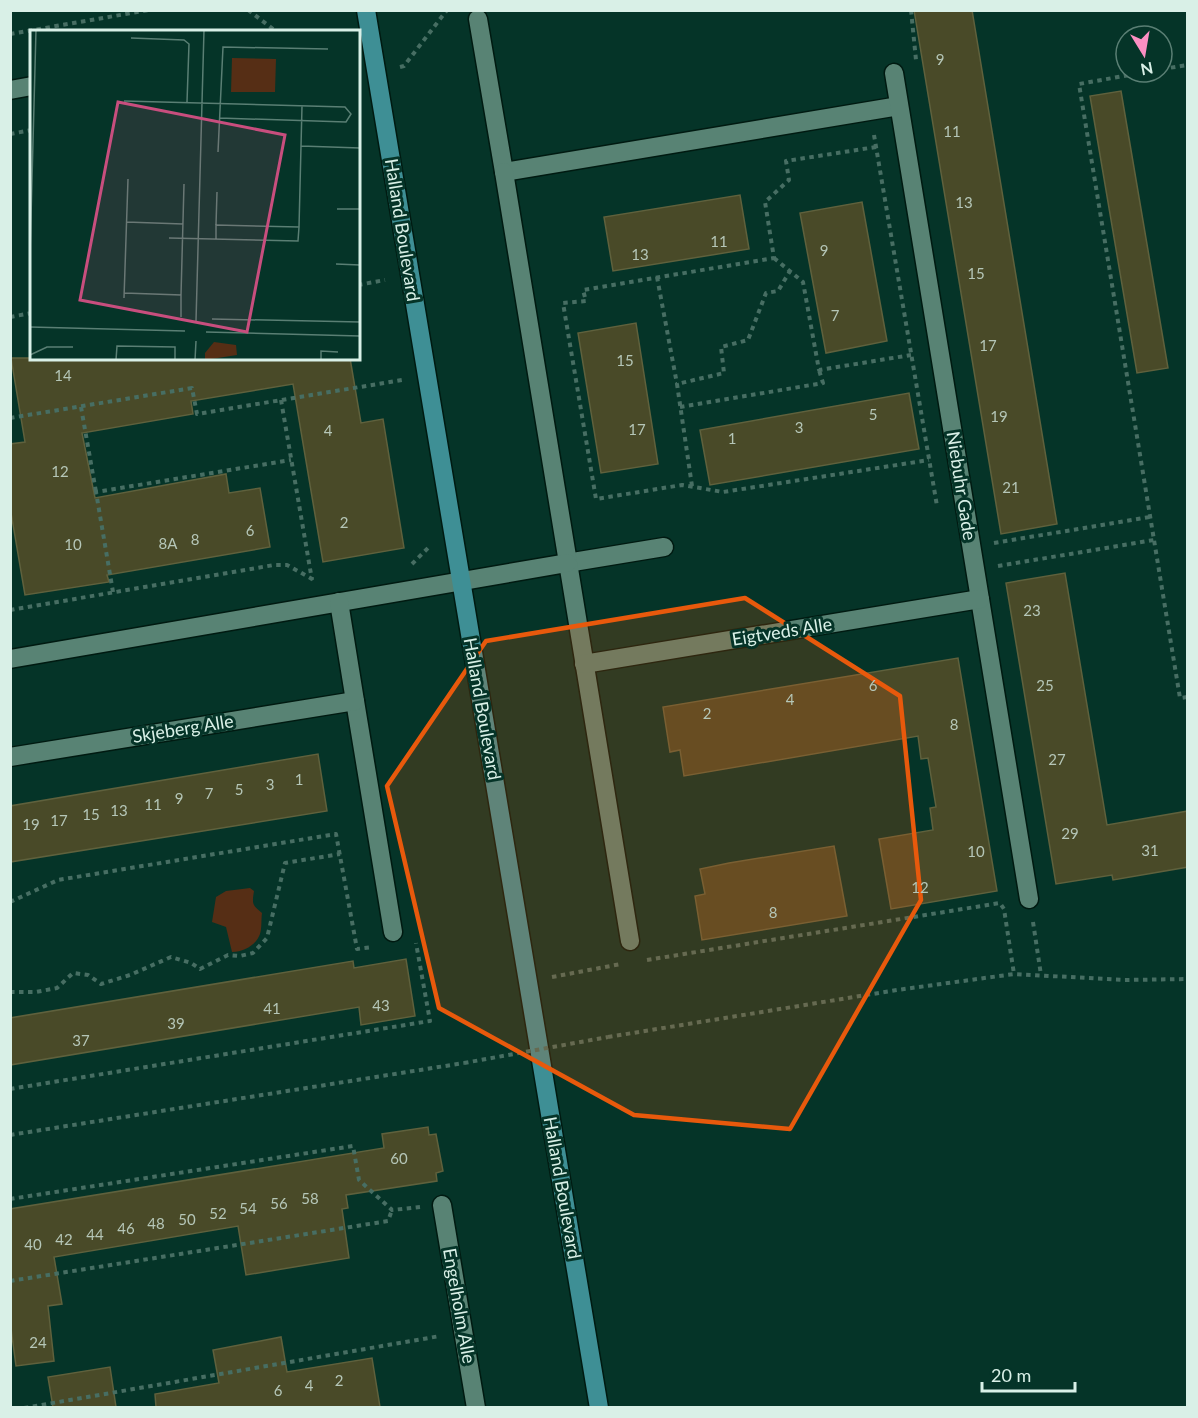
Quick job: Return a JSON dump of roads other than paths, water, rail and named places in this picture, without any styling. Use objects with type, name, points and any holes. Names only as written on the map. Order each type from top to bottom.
[{"type":"street","name":"Halland Boulevard","points":[[366,10],[599,1407]]},
{"type":"street","points":[[478,19],[630,940]]},
{"type":"street","name":"Niebuhr Gade","points":[[894,73],[1029,899]]},
{"type":"street","points":[[10,90],[30,86]]},
{"type":"street","points":[[504,172],[899,106]]},
{"type":"street","points":[[10,659],[664,547]]},
{"type":"street","name":"Eigtveds Alle","points":[[584,664],[980,599]]},
{"type":"street","points":[[339,602],[355,701],[387,939]]},
{"type":"street","name":"Skjeberg Alle","points":[[10,757],[355,701]]},
{"type":"street","name":"Engelholm Alle","points":[[441,1205],[476,1407]]}]
